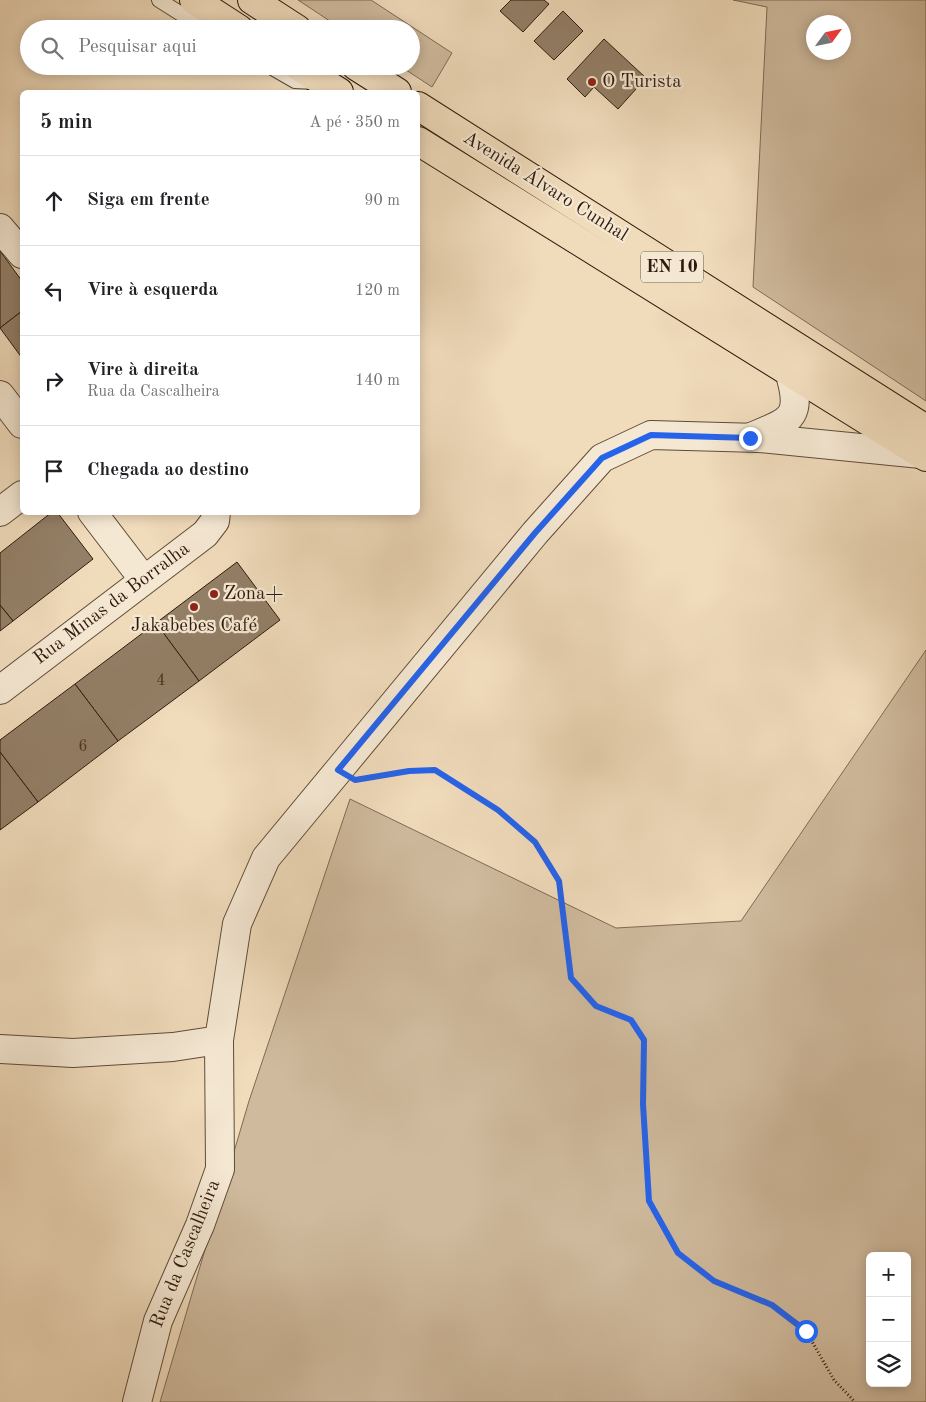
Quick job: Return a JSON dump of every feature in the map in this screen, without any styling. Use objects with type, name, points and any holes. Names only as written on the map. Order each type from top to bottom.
[{"type":"main road","points":[[194,0],[225,20]]},
{"type":"main road","points":[[252,0],[283,20]]},
{"type":"main road","points":[[312,75],[331,87]]},
{"type":"main road","points":[[370,75],[394,90]]},
{"type":"main road","name":"Avenida Álvaro Cunhal","points":[[420,107],[924,446]]},
{"type":"main road","name":"Avenida Álvaro Cunhal","points":[[420,142],[789,371],[924,446]]},
{"type":"street","points":[[0,228],[20,252]]},
{"type":"street","points":[[789,371],[796,401],[792,430],[802,443]]},
{"type":"street","points":[[0,395],[20,421]]},
{"type":"street","points":[[750,438],[783,423],[793,415]]},
{"type":"street","name":"Rua da Cascalheira","points":[[137,1402],[158,1321],[200,1225],[220,1170],[219,1040],[237,924],[266,858],[338,770],[535,533],[602,458],[651,435],[750,438],[802,443],[924,446]]},
{"type":"street","points":[[0,512],[20,497]]},
{"type":"street","points":[[94,515],[144,580]]},
{"type":"street","name":"Rua Minas da Borralha","points":[[0,690],[205,534],[214,521],[215,515]]},
{"type":"street","points":[[0,1048],[73,1053],[173,1048],[219,1040]]},
{"type":"lane","points":[[159,0],[191,20]]},
{"type":"lane","points":[[285,75],[295,81],[331,87]]},
{"type":"path","points":[[338,770],[355,780],[409,771],[435,770],[498,810],[535,842],[559,881],[571,978],[596,1006],[631,1020],[644,1040],[643,1104],[649,1201],[678,1253],[714,1281],[772,1305],[806,1331],[834,1380],[855,1402]]},
{"type":"shaded area","points":[[298,0],[371,0],[402,20],[328,20]]},
{"type":"shaded area","points":[[733,0],[926,0],[926,401],[753,287],[767,7]]},
{"type":"shaded area","points":[[420,32],[452,53],[432,87],[414,75],[420,75]]},
{"type":"shaded area","points":[[926,650],[926,1402],[160,1402],[249,1101],[350,799],[616,928],[741,921]]},
{"type":"building","points":[[511,0],[544,0],[549,4],[523,32],[500,11]]},
{"type":"building","points":[[563,11],[583,31],[554,60],[534,41]]},
{"type":"building","points":[[604,39],[646,78],[618,109],[594,87],[585,97],[567,79]]},
{"type":"building","points":[[0,251],[20,278],[20,313],[0,328]]},
{"type":"building","points":[[20,313],[20,355],[0,328]]},
{"type":"building","points":[[48,515],[59,515],[93,559],[13,621],[0,605],[0,553]]},
{"type":"building","points":[[237,562],[280,620],[199,681],[156,623]]},
{"type":"building","points":[[0,605],[13,621],[0,631]]},
{"type":"building","points":[[156,623],[199,681],[118,741],[75,684]]},
{"type":"building","points":[[75,684],[118,741],[38,802],[0,752],[0,740]]},
{"type":"building","points":[[0,752],[38,802],[0,830]]},
{"type":"place","name":"O Turista","points":[[592,82]]},
{"type":"place","name":"Zona+","points":[[214,594]]},
{"type":"place","name":"Jakabebes Café","points":[[194,607]]},
{"type":"route","points":[[750,438],[651,435],[602,458],[535,533],[338,770],[355,780],[409,771],[435,770],[498,810],[535,842],[559,881],[571,978],[596,1006],[631,1020],[644,1040],[643,1104],[649,1201],[678,1253],[714,1281],[772,1305],[806,1331]]}]
